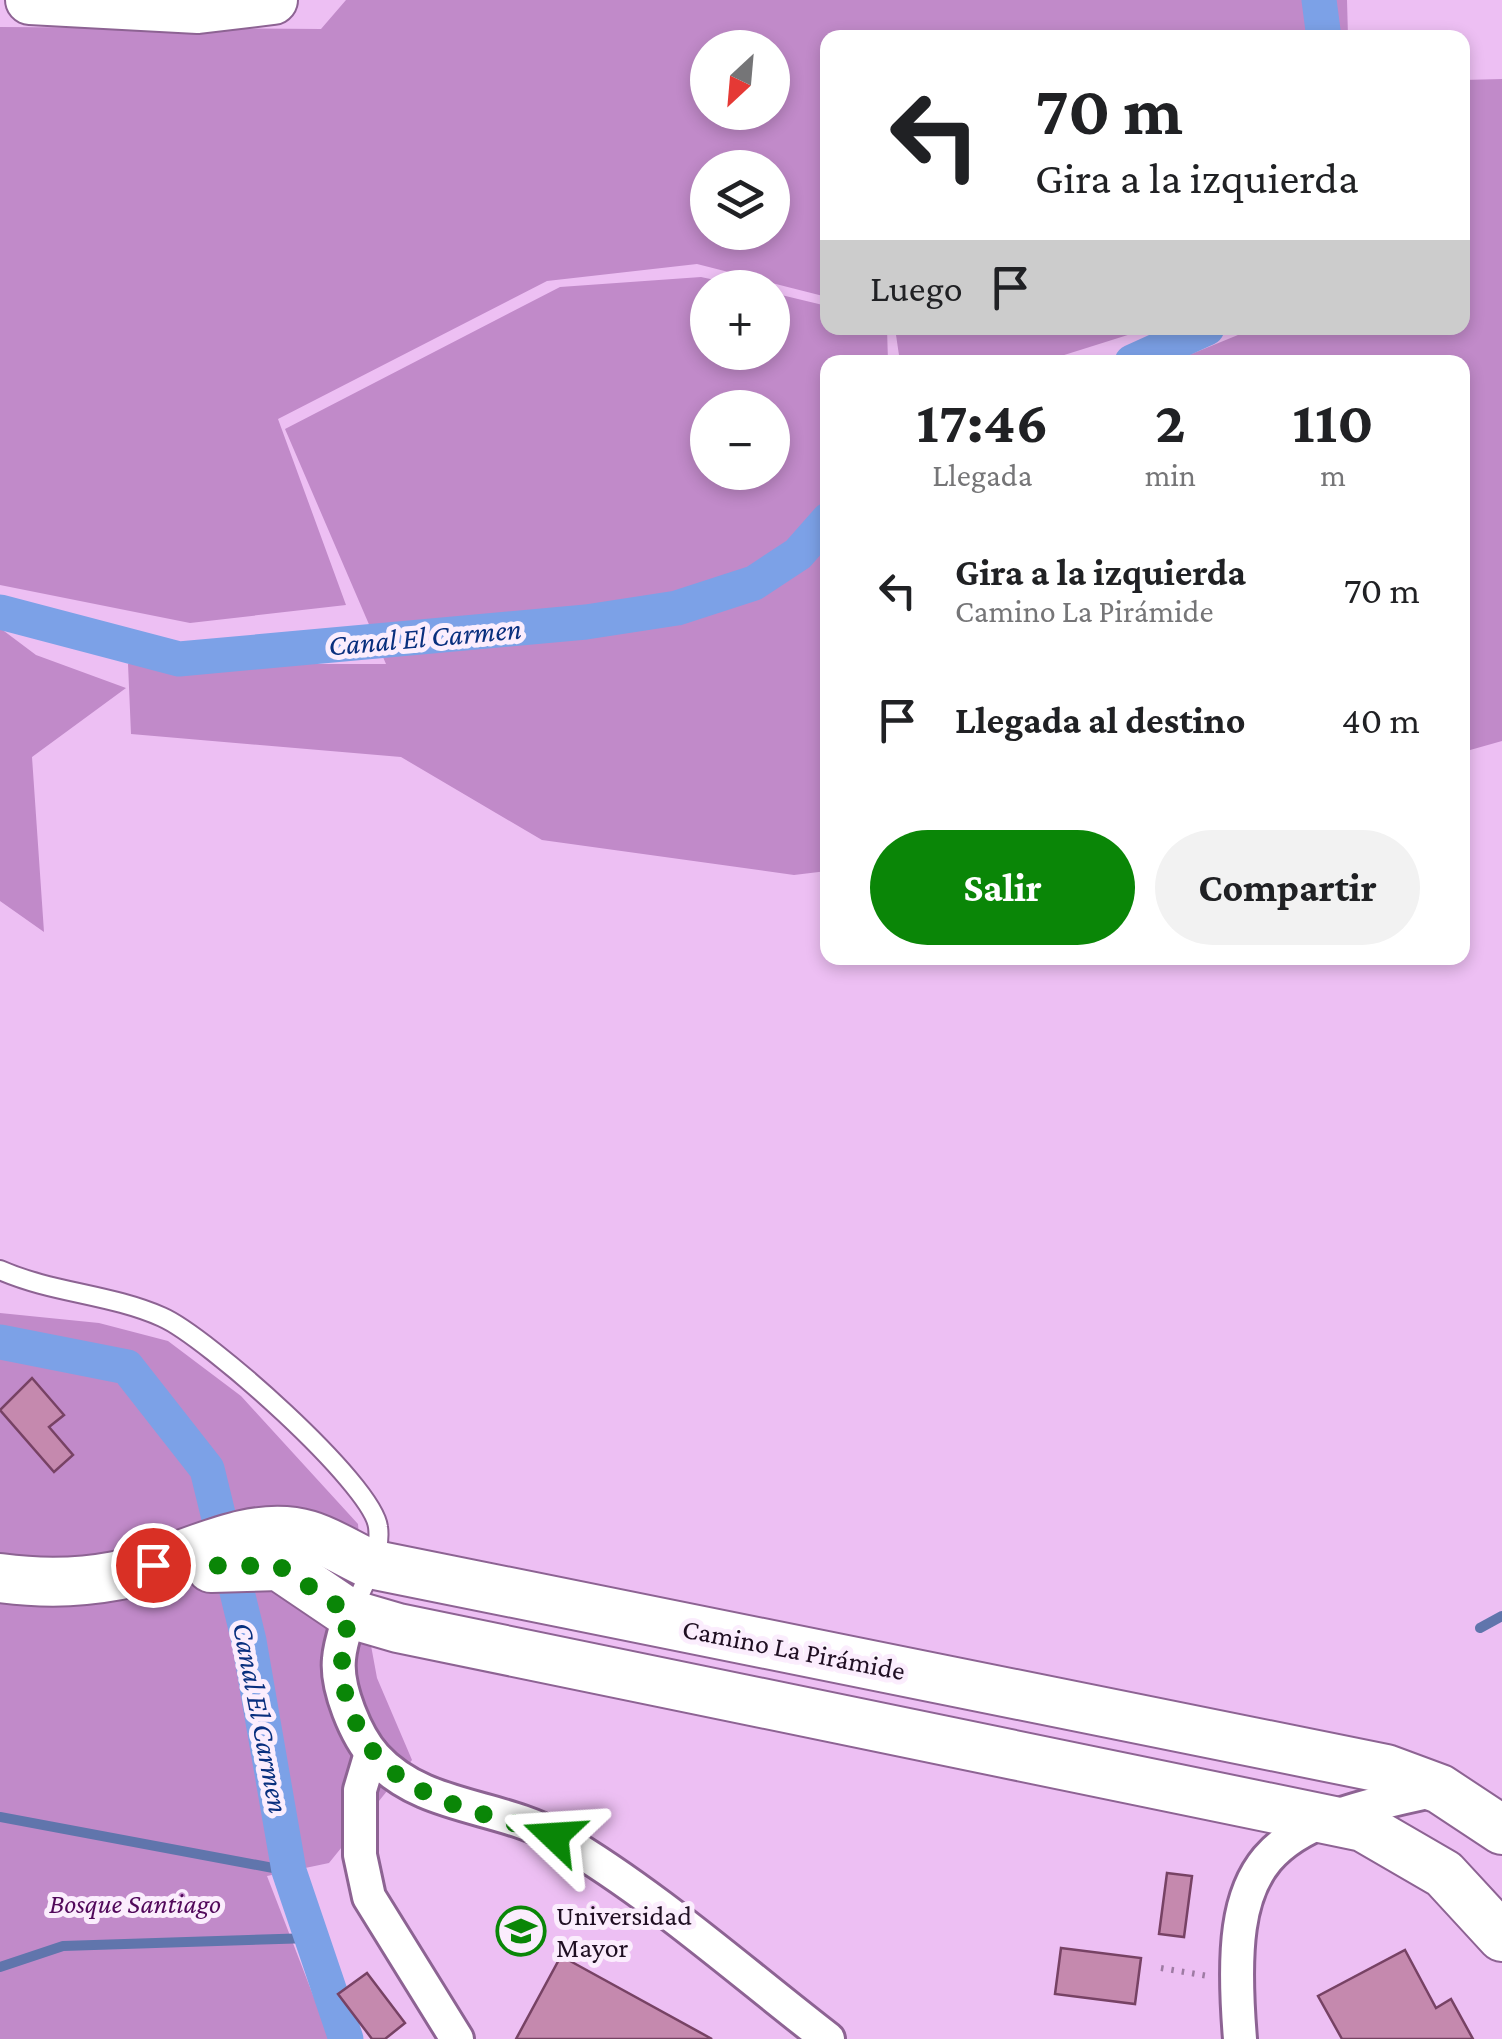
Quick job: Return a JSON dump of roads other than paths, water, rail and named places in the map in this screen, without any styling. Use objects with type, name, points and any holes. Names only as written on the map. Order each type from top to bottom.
[{"type":"street","points":[[30,0],[198,8],[273,0]]},
{"type":"street","name":"Camino La Pirámide","points":[[0,1578],[61,1581],[115,1576],[204,1556],[279,1549],[307,1534],[370,1564],[1386,1769],[1440,1789],[1502,1830]]},
{"type":"street","points":[[279,1549],[350,1614],[1234,1804],[1363,1827],[1444,1874],[1502,1937]]},
{"type":"street","points":[[350,1614],[338,1660],[347,1704],[371,1753],[395,1777],[420,1792],[554,1836],[612,1871],[828,2039]]},
{"type":"street","points":[[371,1753],[360,1790],[360,1855],[369,1898],[453,2036]]},
{"type":"street","points":[[1240,2039],[1234,1979],[1249,1881],[1279,1845],[1324,1818],[1440,1789]]},
{"type":"lane","points":[[0,1270],[52,1289],[140,1308],[210,1346],[369,1501],[379,1530],[350,1614]]},
{"type":"waterway","name":"Canal El Carmen","points":[[1319,0],[1323,30]]},
{"type":"waterway","name":"Canal El Carmen","points":[[1147,355],[1192,335]]},
{"type":"waterway","name":"Canal El Carmen","points":[[0,612],[179,659],[586,622],[677,608],[754,583],[798,554],[820,529]]},
{"type":"waterway","name":"Canal El Carmen","points":[[0,1342],[127,1367],[207,1469],[249,1641],[289,1871],[346,2039]]},
{"type":"waterway","points":[[1480,1628],[1502,1616]]},
{"type":"waterway","points":[[0,1817],[289,1871]]},
{"type":"waterway","points":[[0,1967],[63,1946],[312,1938]]},
{"type":"place","name":"Universidad Mayor","points":[[521,1931]]},
{"type":"park label","name":"Bosque Santiago","points":[[135,1903]]}]
